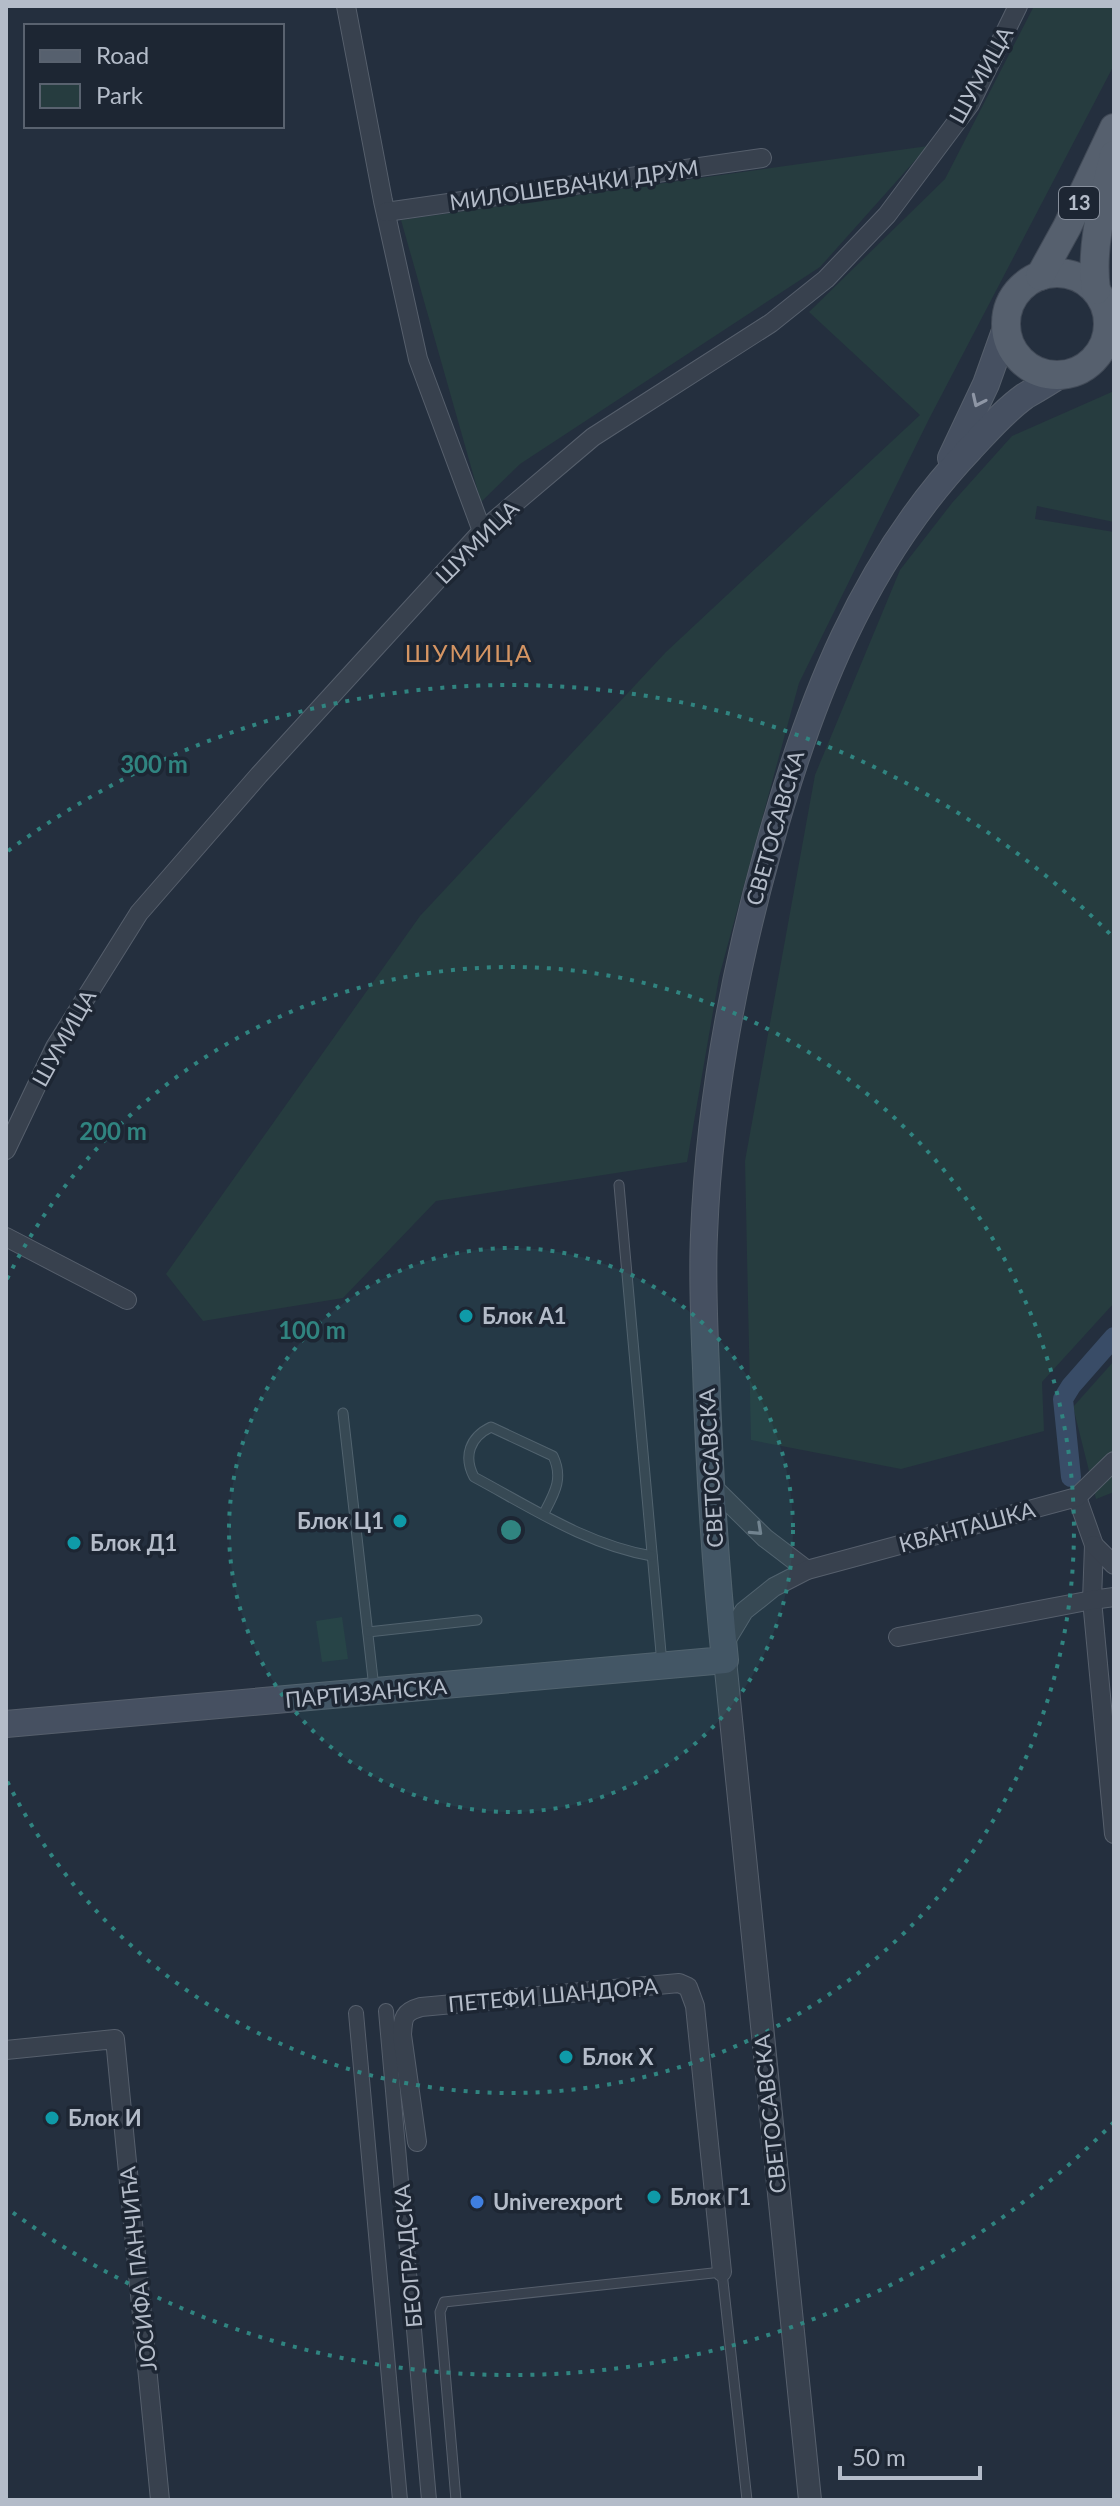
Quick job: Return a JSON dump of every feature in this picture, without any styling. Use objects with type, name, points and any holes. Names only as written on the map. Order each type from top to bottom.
[{"type":"main road","name":"13","points":[[1006,328],[1011,302],[1028,282],[1040,276],[1114,128]]},
{"type":"main road","name":"13","points":[[1071,372],[1093,360],[1103,347],[1108,332],[1108,316],[1093,270],[1095,239],[1114,155]]},
{"type":"main road","points":[[1040,276],[1060,273],[1080,278],[1104,302]]},
{"type":"main road","points":[[1006,328],[1010,344],[1019,357],[1031,367],[1046,373],[1071,372],[1114,362]]},
{"type":"main road","points":[[941,480],[982,395],[1006,328]]},
{"type":"main road","points":[[941,480],[1005,413],[1025,397],[1071,372]]},
{"type":"main road","name":"СВЕТОСАВСКА","points":[[724,1652],[711,1485],[703,1287],[714,1109],[730,1010],[755,896],[795,756],[826,674],[866,593],[941,480]]},
{"type":"main road","name":"ПАРТИЗАНСКА","points":[[6,1724],[662,1666],[724,1652]]},
{"type":"street","points":[[346,6],[418,359],[482,531]]},
{"type":"street","name":"ШУМИЦА","points":[[6,1150],[55,1047],[139,913],[259,775],[482,531],[593,437],[771,323],[826,279],[887,215],[970,104],[1018,6]]},
{"type":"street","name":"МИЛОШЕВАЧКИ ДРУМ","points":[[386,212],[762,158]]},
{"type":"street","points":[[6,1237],[127,1300]]},
{"type":"street","name":"КВАНТАШКА","points":[[724,1652],[744,1611],[774,1587],[807,1570],[1077,1497],[1114,1461]]},
{"type":"street","points":[[711,1485],[765,1538],[807,1570]]},
{"type":"street","points":[[1077,1497],[1094,1545],[1092,1600],[1114,1834]]},
{"type":"street","points":[[1094,1545],[1114,1565]]},
{"type":"street","points":[[898,1637],[1114,1597]]},
{"type":"street","name":"СВЕТОСАВСКА","points":[[724,1652],[810,2500]]},
{"type":"street","name":"ПЕТЕФИ ШАНДОРА","points":[[417,2142],[402,2035],[403,2020],[410,2010],[679,1983],[688,1987],[695,2006],[722,2272]]},
{"type":"street","name":"БЕОГРАДСКА","points":[[386,2011],[429,2500]]},
{"type":"street","name":"БЕОГРАДСКА","points":[[356,2013],[400,2500]]},
{"type":"street","name":"ЈОСИФА ПАНЧИЋА","points":[[6,2050],[115,2039],[160,2500]]},
{"type":"lane","points":[[619,1185],[662,1666]]},
{"type":"lane","points":[[343,1413],[375,1692]]},
{"type":"lane","points":[[543,1515],[558,1488],[558,1471],[553,1456],[491,1427],[479,1434],[470,1446],[468,1462],[474,1477],[543,1515],[594,1541],[652,1556]]},
{"type":"lane","points":[[368,1632],[477,1620]]},
{"type":"lane","points":[[456,2500],[440,2312],[444,2302],[722,2272],[747,2500]]},
{"type":"green space","points":[[1034,6],[1114,6],[1114,65],[929,419],[799,683],[719,977],[687,1162],[436,1201],[343,1298],[203,1321],[166,1274],[420,916],[666,652],[920,415],[809,312],[945,179]]},
{"type":"green space","points":[[928,146],[820,267],[520,464],[481,502],[401,220]]},
{"type":"green space","points":[[1114,391],[1114,522],[1037,506],[1035,519],[1114,532],[1114,1303],[1042,1382],[1044,1431],[901,1469],[751,1440],[745,1161],[815,775],[900,570],[952,503],[1012,436]]},
{"type":"green space","points":[[1114,1361],[1114,1492],[1096,1499],[1073,1407]]},
{"type":"green space","points":[[342,1617],[348,1659],[322,1662],[316,1621]]},
{"type":"waterway","points":[[1071,1477],[1063,1399],[1114,1337]]},
{"type":"place","name":"Блок А1","points":[[466,1316]]},
{"type":"place","name":"Блок Ц1","points":[[400,1521]]},
{"type":"place","name":"Блок Д1","points":[[74,1543]]},
{"type":"place","name":"Блок Х","points":[[566,2057]]},
{"type":"place","name":"Блок И","points":[[52,2118]]},
{"type":"place","name":"Блок Г1","points":[[654,2197]]},
{"type":"place","name":"Univerexport","points":[[477,2202]]},
{"type":"district","name":"ШУМИЦА","points":[[469,654]]}]
